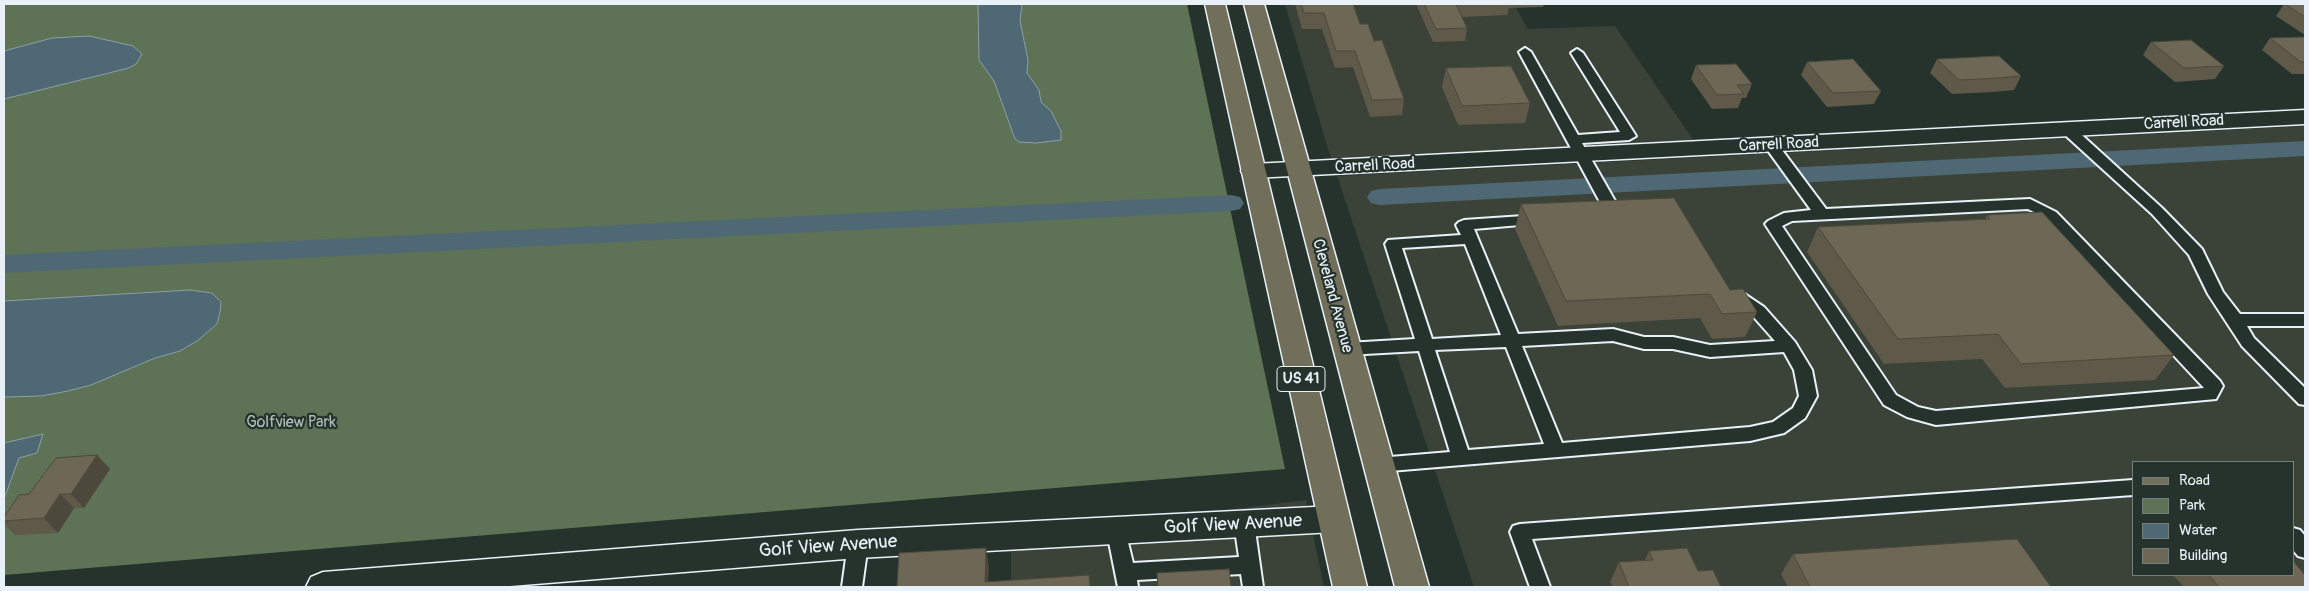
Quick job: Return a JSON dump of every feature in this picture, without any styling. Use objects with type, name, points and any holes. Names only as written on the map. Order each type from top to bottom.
[{"type":"main road","name":"US 41","points":[[1215,4],[1350,587]]},
{"type":"main road","name":"Cleveland Avenue","points":[[1254,4],[1412,587]]},
{"type":"street","name":"Carrell Road","points":[[1254,171],[1579,146],[1775,151],[2068,130],[2305,117]]},
{"type":"street","name":"Golf View Avenue","points":[[323,587],[858,544],[1117,532],[1334,519]]},
{"type":"lane","points":[[1525,52],[1579,146],[1615,215]]},
{"type":"lane","points":[[1577,53],[1629,136],[1579,146]]},
{"type":"lane","points":[[2068,130],[2158,211],[2196,252],[2216,294],[2248,342],[2305,399]]},
{"type":"lane","points":[[1775,151],[1822,214]]},
{"type":"lane","points":[[2030,204],[2051,215],[2214,386],[2210,394],[1936,418],[1913,412],[1890,400],[1773,224],[1789,216],[1822,214],[2030,204]]},
{"type":"lane","points":[[1596,216],[1635,215]]},
{"type":"lane","points":[[1549,220],[1464,225],[1556,450]]},
{"type":"lane","points":[[1460,457],[1393,244],[1471,239]]},
{"type":"lane","points":[[1378,465],[1750,434],[1778,428],[1799,413],[1808,396],[1803,370],[1789,346],[1758,311],[1727,288]]},
{"type":"lane","points":[[2235,320],[2305,320]]},
{"type":"lane","points":[[1347,349],[1613,335],[1644,343],[1673,343],[1710,351],[1789,346]]},
{"type":"lane","points":[[1540,587],[1520,532],[2132,487]]},
{"type":"lane","points":[[1244,523],[1253,587]]},
{"type":"lane","points":[[1117,532],[1127,580],[1250,565]]},
{"type":"lane","points":[[2294,537],[2305,550]]},
{"type":"lane","points":[[852,587],[858,544]]},
{"type":"shaded area","points":[[1285,4],[1514,4],[1528,29],[1615,26],[1694,141],[1331,159]]},
{"type":"shaded area","points":[[2305,126],[2305,587],[1474,587],[1337,176]]},
{"type":"shaded area","points":[[1306,500],[1324,587],[1011,587],[1011,537]]},
{"type":"green space","name":"Golfview Park","points":[[4,4],[1187,4],[1285,469],[4,575]]},
{"type":"water","points":[[978,4],[1022,4],[1020,21],[1028,60],[1027,73],[1039,90],[1041,102],[1051,111],[1061,131],[1061,140],[1036,143],[1019,142],[1015,139],[994,81],[979,60]]},
{"type":"water","points":[[89,36],[133,46],[142,54],[136,64],[129,68],[4,99],[4,51],[52,38]]},
{"type":"water","points":[[190,290],[212,293],[221,302],[220,312],[217,324],[197,341],[180,351],[155,358],[91,385],[41,396],[4,397],[4,301]]},
{"type":"water","points":[[43,434],[37,453],[19,458],[4,499],[4,443]]},
{"type":"building","points":[[1301,4],[1353,4],[1360,24],[1368,24],[1374,41],[1382,40],[1404,99],[1372,100],[1355,51],[1336,51],[1324,13],[1304,13]]},
{"type":"building","points":[[1424,4],[1456,4],[1467,28],[1436,29]]},
{"type":"building","points":[[2285,4],[2305,4],[2305,17]]},
{"type":"building","points":[[2305,37],[2305,62],[2301,62],[2270,38]]},
{"type":"building","points":[[2191,40],[2224,66],[2184,68],[2151,42]]},
{"type":"building","points":[[1999,56],[2021,76],[1959,80],[1937,59]]},
{"type":"building","points":[[1853,59],[1881,91],[1833,93],[1807,62]]},
{"type":"building","points":[[1736,64],[1752,84],[1737,85],[1744,94],[1717,95],[1696,65]]},
{"type":"building","points":[[1511,66],[1530,103],[1462,106],[1446,68]]},
{"type":"building","points":[[1674,198],[1730,290],[1743,289],[1757,312],[1722,314],[1710,294],[1566,301],[1521,204]]},
{"type":"building","points":[[2042,212],[2174,355],[2021,364],[1998,334],[1898,339],[1818,227],[1990,219],[1987,215]]},
{"type":"building","points":[[97,455],[71,494],[60,494],[44,518],[4,521],[4,517],[19,495],[29,494],[56,458]]},
{"type":"building","points":[[2017,539],[2051,587],[1810,587],[1793,554]]},
{"type":"building","points":[[986,548],[985,582],[1089,575],[1090,587],[897,587],[899,553]]},
{"type":"building","points":[[1687,548],[1698,571],[1713,570],[1721,587],[1629,587],[1619,562],[1653,560],[1649,551]]},
{"type":"building","points":[[2294,562],[2305,575],[2305,587],[2219,587],[2210,576],[2294,576]]},
{"type":"building","points":[[1229,569],[1231,587],[1158,587],[1157,573]]},
{"type":"waterway","points":[[1380,197],[2305,148]]},
{"type":"waterway","points":[[4,264],[1231,203]]}]
